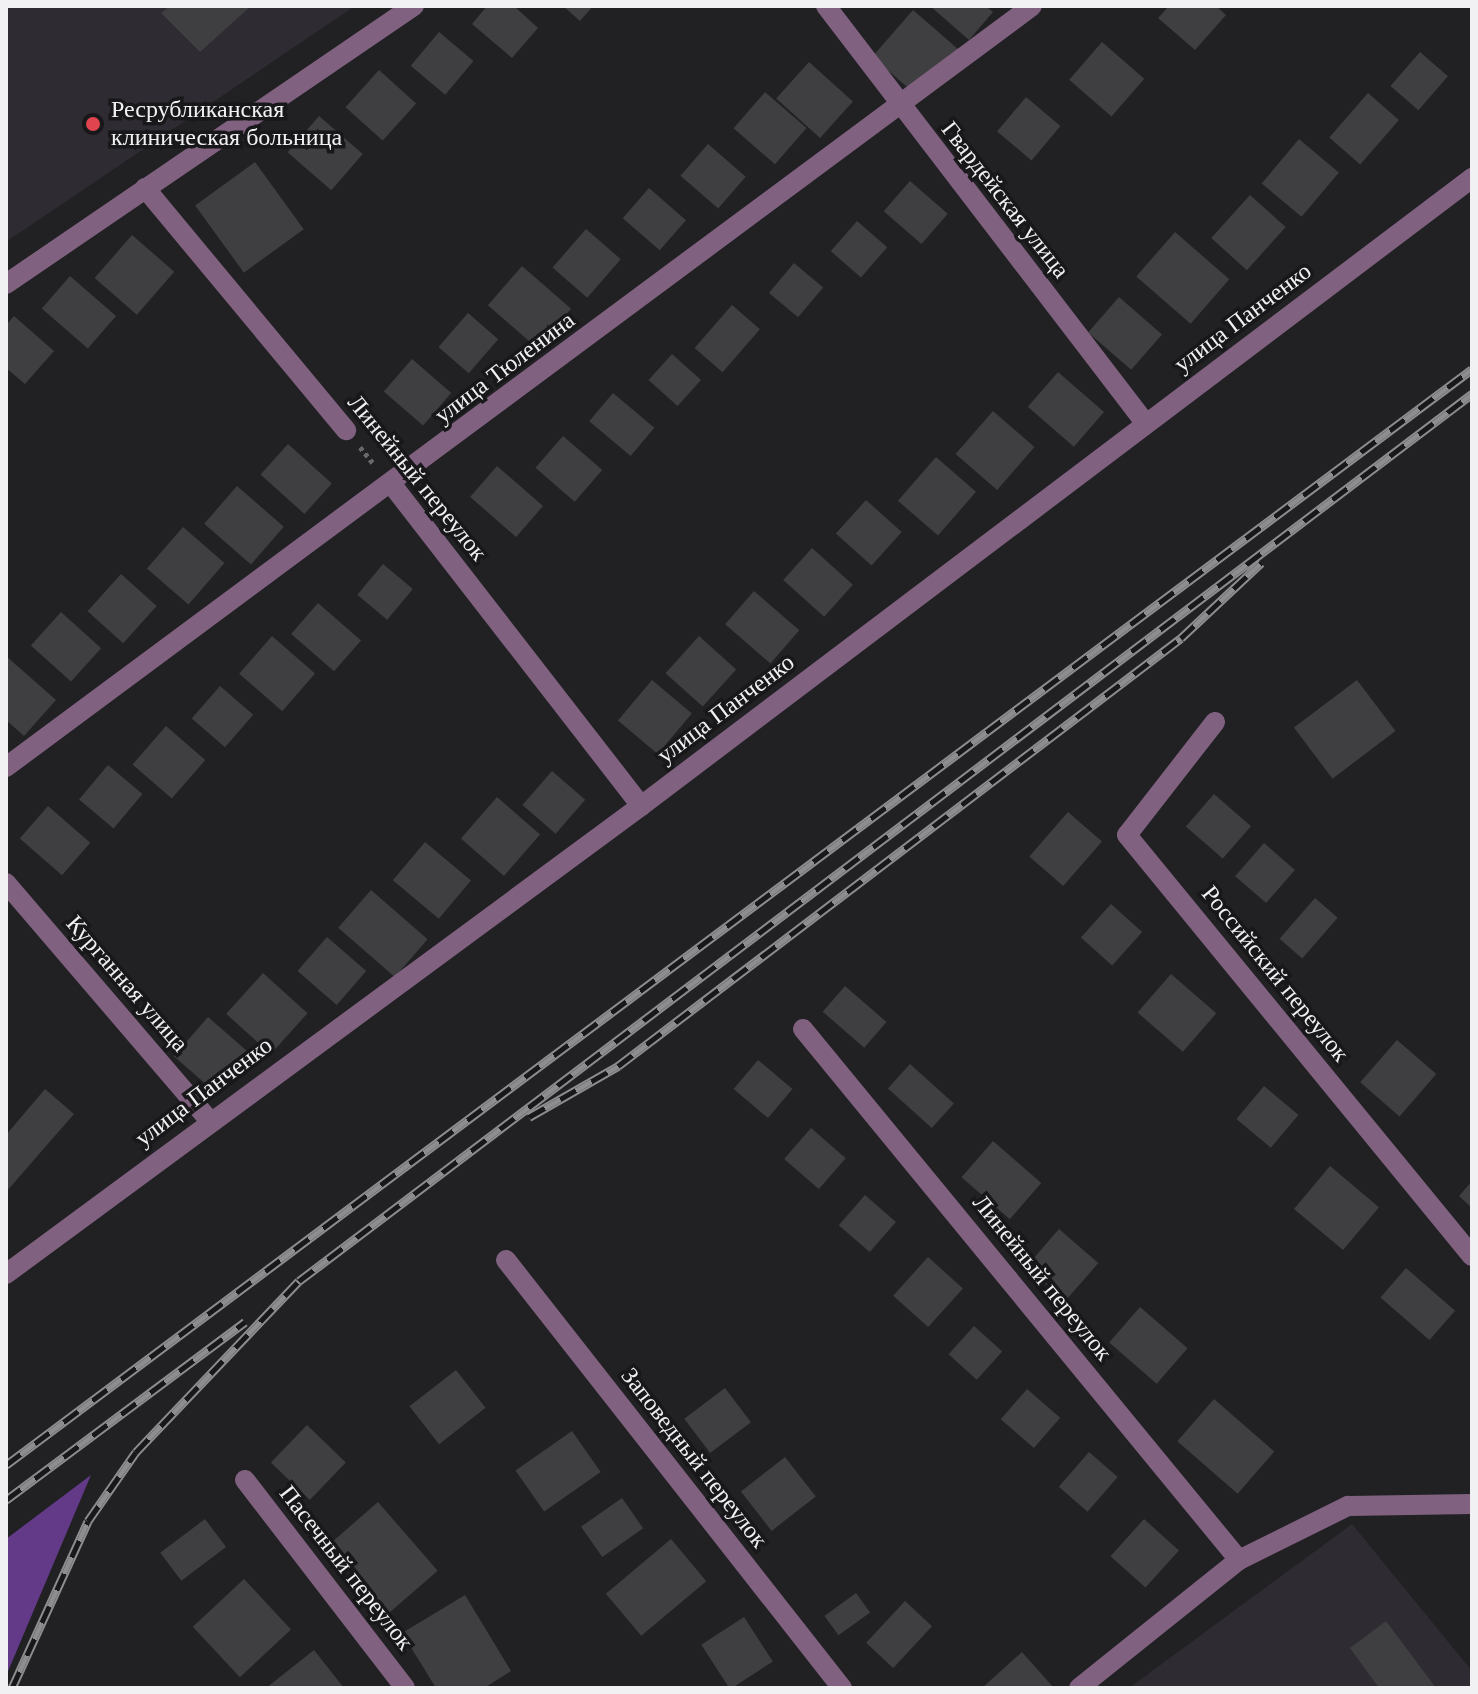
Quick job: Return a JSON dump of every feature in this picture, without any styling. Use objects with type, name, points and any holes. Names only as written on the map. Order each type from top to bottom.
[{"type":"street","points":[[6,284],[414,6]]},
{"type":"street","name":"Гвардейская улица","points":[[826,6],[897,103],[1146,424]]},
{"type":"street","name":"улица Тюленина","points":[[6,767],[393,486],[897,103],[1032,6]]},
{"type":"street","name":"улица Панченко","points":[[6,1274],[208,1119],[641,806],[1472,178]]},
{"type":"street","name":"Линейный переулок","points":[[145,188],[346,430]]},
{"type":"street","name":"Линейный переулок","points":[[393,486],[641,806]]},
{"type":"street","name":"Российский переулок","points":[[1215,722],[1127,835],[1472,1256]]},
{"type":"street","name":"Курганная улица","points":[[6,883],[208,1119]]},
{"type":"street","name":"Линейный переулок","points":[[803,1029],[1239,1560]]},
{"type":"street","name":"Заповедный переулок","points":[[506,1260],[842,1688]]},
{"type":"street","name":"Пасечный переулок","points":[[245,1480],[405,1688]]},
{"type":"street","points":[[1079,1688],[1239,1560],[1348,1506],[1472,1504]]},
{"type":"path","name":"Линейный переулок","points":[[346,430],[393,486]]},
{"type":"shaded area","name":"Ресрубликанская клиническая больница","points":[[6,6],[355,6],[6,242]]},
{"type":"shaded area","points":[[91,1475],[6,1676],[6,1539]]},
{"type":"shaded area","points":[[1352,1524],[1472,1671],[1472,1688],[1129,1688]]},
{"type":"building","points":[[170,6],[251,6],[200,52],[161,13]]},
{"type":"building","points":[[487,6],[514,6],[538,28],[512,58],[472,24]]},
{"type":"building","points":[[563,6],[593,6],[580,21]]},
{"type":"building","points":[[930,6],[986,6],[993,12],[969,40]]},
{"type":"building","points":[[1169,6],[1216,6],[1226,15],[1195,50],[1158,18]]},
{"type":"building","points":[[913,10],[959,50],[918,97],[872,57]]},
{"type":"building","points":[[439,32],[473,61],[445,95],[411,66]]},
{"type":"building","points":[[1102,42],[1144,79],[1111,116],[1069,80]]},
{"type":"building","points":[[1420,52],[1448,76],[1418,110],[1390,86]]},
{"type":"building","points":[[809,62],[853,101],[820,138],[776,98]]},
{"type":"building","points":[[379,70],[416,103],[383,141],[346,107]]},
{"type":"building","points":[[765,92],[807,128],[775,164],[734,128]]},
{"type":"building","points":[[1368,93],[1399,120],[1360,164],[1329,138]]},
{"type":"building","points":[[1026,97],[1060,126],[1032,160],[997,131]]},
{"type":"building","points":[[319,116],[363,154],[331,190],[288,152]]},
{"type":"building","points":[[1299,139],[1339,172],[1302,217],[1262,183]]},
{"type":"building","points":[[708,144],[746,177],[718,209],[680,176]]},
{"type":"building","points":[[255,162],[304,229],[244,273],[195,205]]},
{"type":"building","points":[[910,181],[948,214],[921,244],[884,211]]},
{"type":"building","points":[[649,188],[686,220],[660,250],[623,218]]},
{"type":"building","points":[[1250,195],[1286,227],[1247,270],[1211,238]]},
{"type":"building","points":[[857,221],[887,247],[861,277],[831,251]]},
{"type":"building","points":[[586,229],[621,259],[587,298],[553,267]]},
{"type":"building","points":[[1175,232],[1229,279],[1191,324],[1136,277]]},
{"type":"building","points":[[132,235],[174,272],[137,315],[95,278]]},
{"type":"building","points":[[794,263],[823,287],[798,317],[769,293]]},
{"type":"building","points":[[522,266],[571,309],[537,348],[488,305]]},
{"type":"building","points":[[70,276],[116,316],[88,348],[42,308]]},
{"type":"building","points":[[1119,297],[1162,334],[1131,370],[1088,332]]},
{"type":"building","points":[[732,305],[760,329],[723,372],[695,348]]},
{"type":"building","points":[[468,313],[498,339],[469,373],[438,347]]},
{"type":"building","points":[[14,316],[54,351],[25,384],[6,368],[6,325]]},
{"type":"building","points":[[672,354],[701,380],[678,406],[649,380]]},
{"type":"building","points":[[412,359],[451,393],[423,426],[384,391]]},
{"type":"building","points":[[1058,372],[1104,412],[1074,447],[1028,407]]},
{"type":"building","points":[[613,393],[654,428],[631,456],[589,421]]},
{"type":"building","points":[[993,411],[1035,447],[997,490],[956,454]]},
{"type":"building","points":[[563,436],[602,470],[575,502],[535,468]]},
{"type":"building","points":[[288,444],[332,483],[304,514],[261,474]]},
{"type":"building","points":[[936,457],[976,492],[938,536],[898,501]]},
{"type":"building","points":[[497,466],[543,506],[516,537],[470,497]]},
{"type":"building","points":[[237,486],[284,527],[251,564],[204,524]]},
{"type":"building","points":[[866,500],[902,532],[872,566],[836,533]]},
{"type":"building","points":[[183,527],[225,563],[188,605],[147,569]]},
{"type":"building","points":[[812,548],[853,585],[824,617],[783,580]]},
{"type":"building","points":[[383,564],[413,589],[387,620],[357,595]]},
{"type":"building","points":[[121,574],[157,606],[123,643],[88,611]]},
{"type":"building","points":[[754,591],[799,630],[770,664],[725,624]]},
{"type":"building","points":[[318,603],[361,640],[334,671],[291,634]]},
{"type":"building","points":[[61,612],[101,648],[71,682],[31,645]]},
{"type":"building","points":[[272,636],[315,673],[282,711],[239,674]]},
{"type":"building","points":[[699,636],[736,669],[703,707],[666,673]]},
{"type":"building","points":[[6,656],[56,700],[24,736],[6,720]]},
{"type":"building","points":[[652,680],[692,713],[658,754],[618,721]]},
{"type":"building","points":[[1357,680],[1396,731],[1332,779],[1294,728]]},
{"type":"building","points":[[220,686],[253,715],[225,747],[192,718]]},
{"type":"building","points":[[166,726],[205,760],[172,799],[133,764]]},
{"type":"building","points":[[108,765],[142,794],[114,828],[79,799]]},
{"type":"building","points":[[552,771],[585,800],[556,834],[522,805]]},
{"type":"building","points":[[1214,794],[1251,826],[1223,859],[1186,826]]},
{"type":"building","points":[[497,797],[540,834],[504,876],[461,839]]},
{"type":"building","points":[[48,806],[90,843],[62,875],[20,838]]},
{"type":"building","points":[[1068,812],[1102,842],[1063,886],[1029,857]]},
{"type":"building","points":[[425,842],[471,881],[439,919],[393,880]]},
{"type":"building","points":[[1264,843],[1295,870],[1266,903],[1235,876]]},
{"type":"building","points":[[371,890],[428,939],[395,977],[338,928]]},
{"type":"building","points":[[1315,898],[1338,918],[1302,958],[1280,939]]},
{"type":"building","points":[[1111,904],[1142,932],[1112,966],[1081,937]]},
{"type":"building","points":[[327,937],[366,971],[337,1005],[297,971]]},
{"type":"building","points":[[263,973],[308,1013],[271,1054],[226,1014]]},
{"type":"building","points":[[1171,974],[1216,1013],[1183,1052],[1138,1012]]},
{"type":"building","points":[[845,986],[887,1022],[864,1048],[823,1012]]},
{"type":"building","points":[[208,1017],[251,1054],[217,1094],[174,1056]]},
{"type":"building","points":[[1397,1040],[1436,1074],[1400,1116],[1360,1082]]},
{"type":"building","points":[[758,1060],[792,1089],[768,1118],[734,1089]]},
{"type":"building","points":[[910,1064],[954,1103],[932,1128],[888,1089]]},
{"type":"building","points":[[1264,1086],[1298,1115],[1271,1148],[1236,1119]]},
{"type":"building","points":[[45,1089],[74,1114],[6,1192],[6,1135]]},
{"type":"building","points":[[811,1128],[846,1158],[819,1189],[784,1159]]},
{"type":"building","points":[[993,1141],[1041,1183],[1010,1219],[962,1177]]},
{"type":"building","points":[[1330,1166],[1379,1207],[1343,1250],[1294,1209]]},
{"type":"building","points":[[1472,1181],[1472,1208],[1459,1196]]},
{"type":"building","points":[[865,1195],[896,1222],[870,1252],[839,1225]]},
{"type":"building","points":[[1059,1229],[1098,1263],[1065,1301],[1026,1267]]},
{"type":"building","points":[[928,1257],[963,1288],[928,1327],[893,1296]]},
{"type":"building","points":[[1406,1268],[1455,1311],[1429,1340],[1380,1297]]},
{"type":"building","points":[[1140,1307],[1188,1348],[1157,1384],[1109,1342]]},
{"type":"building","points":[[974,1326],[1002,1351],[977,1380],[949,1354]]},
{"type":"building","points":[[456,1370],[486,1408],[439,1444],[410,1406]]},
{"type":"building","points":[[725,1388],[751,1422],[710,1453],[684,1419]]},
{"type":"building","points":[[1027,1389],[1060,1418],[1034,1448],[1001,1419]]},
{"type":"building","points":[[1214,1399],[1274,1451],[1238,1494],[1177,1441]]},
{"type":"building","points":[[307,1425],[346,1463],[310,1500],[271,1462]]},
{"type":"building","points":[[572,1431],[601,1472],[544,1512],[515,1471]]},
{"type":"building","points":[[1089,1452],[1118,1477],[1088,1512],[1059,1487]]},
{"type":"building","points":[[785,1457],[816,1496],[772,1531],[741,1491]]},
{"type":"building","points":[[622,1498],[643,1528],[602,1557],[581,1527]]},
{"type":"building","points":[[378,1502],[438,1571],[389,1613],[329,1545]]},
{"type":"building","points":[[205,1519],[226,1547],[181,1581],[160,1553]]},
{"type":"building","points":[[1144,1519],[1179,1550],[1145,1588],[1111,1556]]},
{"type":"building","points":[[671,1539],[706,1581],[641,1636],[606,1594]]},
{"type":"building","points":[[244,1579],[291,1629],[240,1677],[193,1627]]},
{"type":"building","points":[[856,1593],[870,1612],[839,1635],[824,1616]]},
{"type":"building","points":[[465,1595],[511,1671],[484,1688],[436,1688],[402,1633]]},
{"type":"building","points":[[905,1601],[932,1626],[893,1668],[866,1643]]},
{"type":"building","points":[[744,1617],[773,1661],[729,1688],[701,1645]]},
{"type":"building","points":[[1386,1621],[1436,1688],[1379,1688],[1350,1648]]},
{"type":"building","points":[[314,1650],[344,1688],[266,1688]]},
{"type":"building","points":[[1022,1652],[1054,1688],[982,1688]]},
{"type":"railway","points":[[6,1465],[1472,369]]},
{"type":"railway","points":[[12,1688],[88,1521],[136,1452],[299,1281],[1472,394]]},
{"type":"railway","points":[[529,1117],[618,1066],[1181,638],[1261,563]]},
{"type":"railway","points":[[6,1500],[245,1322]]},
{"type":"place","name":"Ресрубликанская клиническая больница","points":[[93,124]]}]
